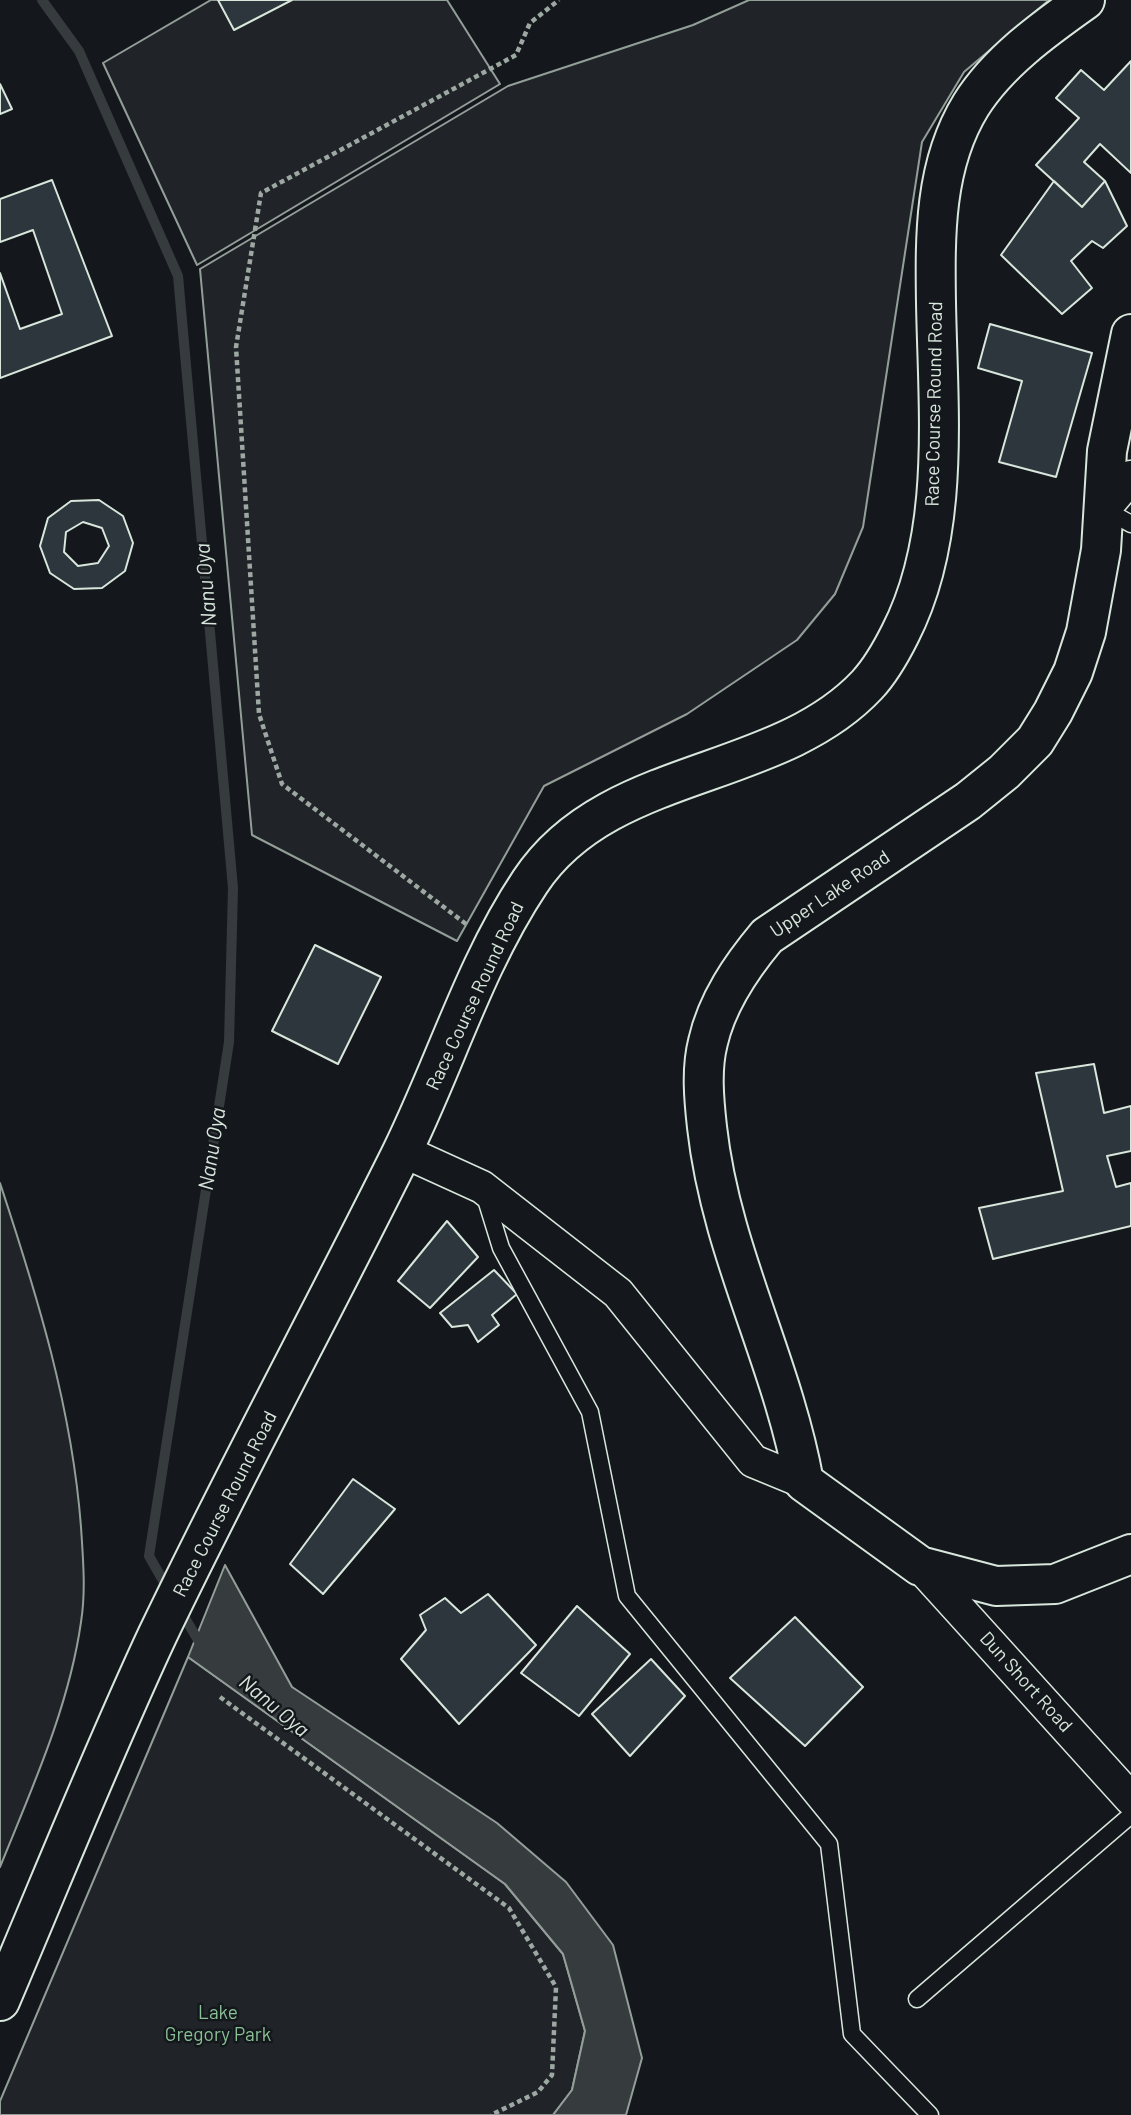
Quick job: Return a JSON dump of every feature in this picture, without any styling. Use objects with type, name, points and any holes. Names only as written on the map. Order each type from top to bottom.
[{"type":"main road","name":"Race Course Round Road","points":[[0,2001],[159,1633],[403,1152],[494,947],[531,880],[551,856],[580,831],[631,800],[690,775],[755,754],[801,731],[869,684],[889,655],[920,589],[935,498],[938,417],[935,264],[942,176],[969,108],[990,78],[1085,0]]},
{"type":"main road","name":"Upper Lake Road","points":[[804,1482],[787,1407],[757,1326],[718,1192],[706,1113],[707,1044],[730,986],[767,936],[968,801],[1004,772],[1035,741],[1073,672],[1086,632],[1101,550],[1118,517],[1107,451],[1131,334]]},
{"type":"main road","points":[[804,1482],[920,1566],[996,1586],[1055,1584],[1131,1554]]},
{"type":"street","points":[[1118,517],[1131,477]]},
{"type":"street","points":[[403,1152],[482,1187],[618,1293],[753,1461],[804,1482]]},
{"type":"street","name":"Dun Short Road","points":[[920,1566],[1131,1799]]},
{"type":"lane","points":[[482,1187],[502,1248],[590,1412],[627,1596],[829,1844],[852,2034],[930,2115]]},
{"type":"lane","points":[[917,2000],[1131,1815]]},
{"type":"path","points":[[494,947],[282,784],[259,714],[236,347],[261,193],[516,55],[530,23],[559,0]]},
{"type":"path","points":[[220,1698],[509,1908],[556,1987],[552,2075],[538,2092],[491,2115]]},
{"type":"green space","points":[[211,0],[447,0],[500,84],[197,265],[103,63]]},
{"type":"green space","points":[[749,0],[1049,0],[964,72],[922,142],[863,527],[835,594],[797,640],[687,714],[544,786],[457,941],[252,835],[200,269],[508,86],[693,25]]},
{"type":"green space","points":[[0,1183],[40,1310],[61,1395],[76,1483],[84,1586],[83,1610],[75,1654],[59,1716],[0,1867]]},
{"type":"green space","name":"Lake Gregory Park","points":[[188,1657],[505,1884],[563,1954],[585,2031],[572,2090],[553,2115],[0,2115],[0,2101]]},
{"type":"water","points":[[225,1565],[292,1687],[497,1823],[566,1882],[613,1945],[642,2058],[626,2115],[553,2115],[572,2090],[585,2031],[563,1954],[505,1884],[188,1657]]},
{"type":"building","points":[[218,0],[292,0],[234,30]]},
{"type":"building","points":[[1131,61],[1131,173],[1100,144],[1084,162],[1105,181],[1082,207],[1036,165],[1079,118],[1056,98],[1081,70],[1104,90]]},
{"type":"building","points":[[0,84],[12,109],[0,114]]},
{"type":"building","points":[[52,180],[112,336],[0,378],[0,273],[20,329],[62,314],[33,230],[0,242],[0,199]]},
{"type":"building","points":[[1054,181],[1082,207],[1105,181],[1127,226],[1103,248],[1092,241],[1071,261],[1092,288],[1062,314],[1001,255]]},
{"type":"building","points":[[990,324],[1092,353],[1056,477],[999,462],[1022,381],[978,368]]},
{"type":"building","points":[[99,500],[123,516],[133,543],[125,571],[102,588],[74,589],[50,573],[40,546],[48,518],[71,501]],"holes":[[[83,522],[102,528],[109,546],[98,563],[78,566],[64,552],[66,532]]]},
{"type":"building","points":[[315,945],[381,977],[338,1064],[272,1031]]},
{"type":"building","points":[[1094,1064],[1104,1113],[1131,1106],[1131,1151],[1107,1156],[1116,1187],[1131,1183],[1131,1226],[993,1259],[979,1208],[1063,1191],[1036,1073]]},
{"type":"building","points":[[447,1221],[478,1257],[430,1308],[398,1281]]},
{"type":"building","points":[[494,1270],[517,1294],[492,1315],[499,1325],[478,1342],[468,1325],[452,1327],[440,1313]]},
{"type":"building","points":[[353,1479],[395,1509],[323,1594],[290,1564]]},
{"type":"building","points":[[488,1594],[536,1645],[459,1724],[401,1659],[426,1630],[420,1615],[445,1598],[461,1613]]},
{"type":"building","points":[[577,1606],[630,1654],[579,1716],[521,1673]]},
{"type":"building","points":[[795,1617],[863,1687],[805,1746],[730,1678]]},
{"type":"building","points":[[651,1659],[685,1696],[630,1756],[592,1714]]},
{"type":"waterway","name":"Nanu Oya","points":[[42,0],[79,51],[178,276],[233,888],[229,1042],[149,1556],[169,1591]]},
{"type":"waterway","name":"Nanu Oya","points":[[179,1608],[205,1647]]}]
